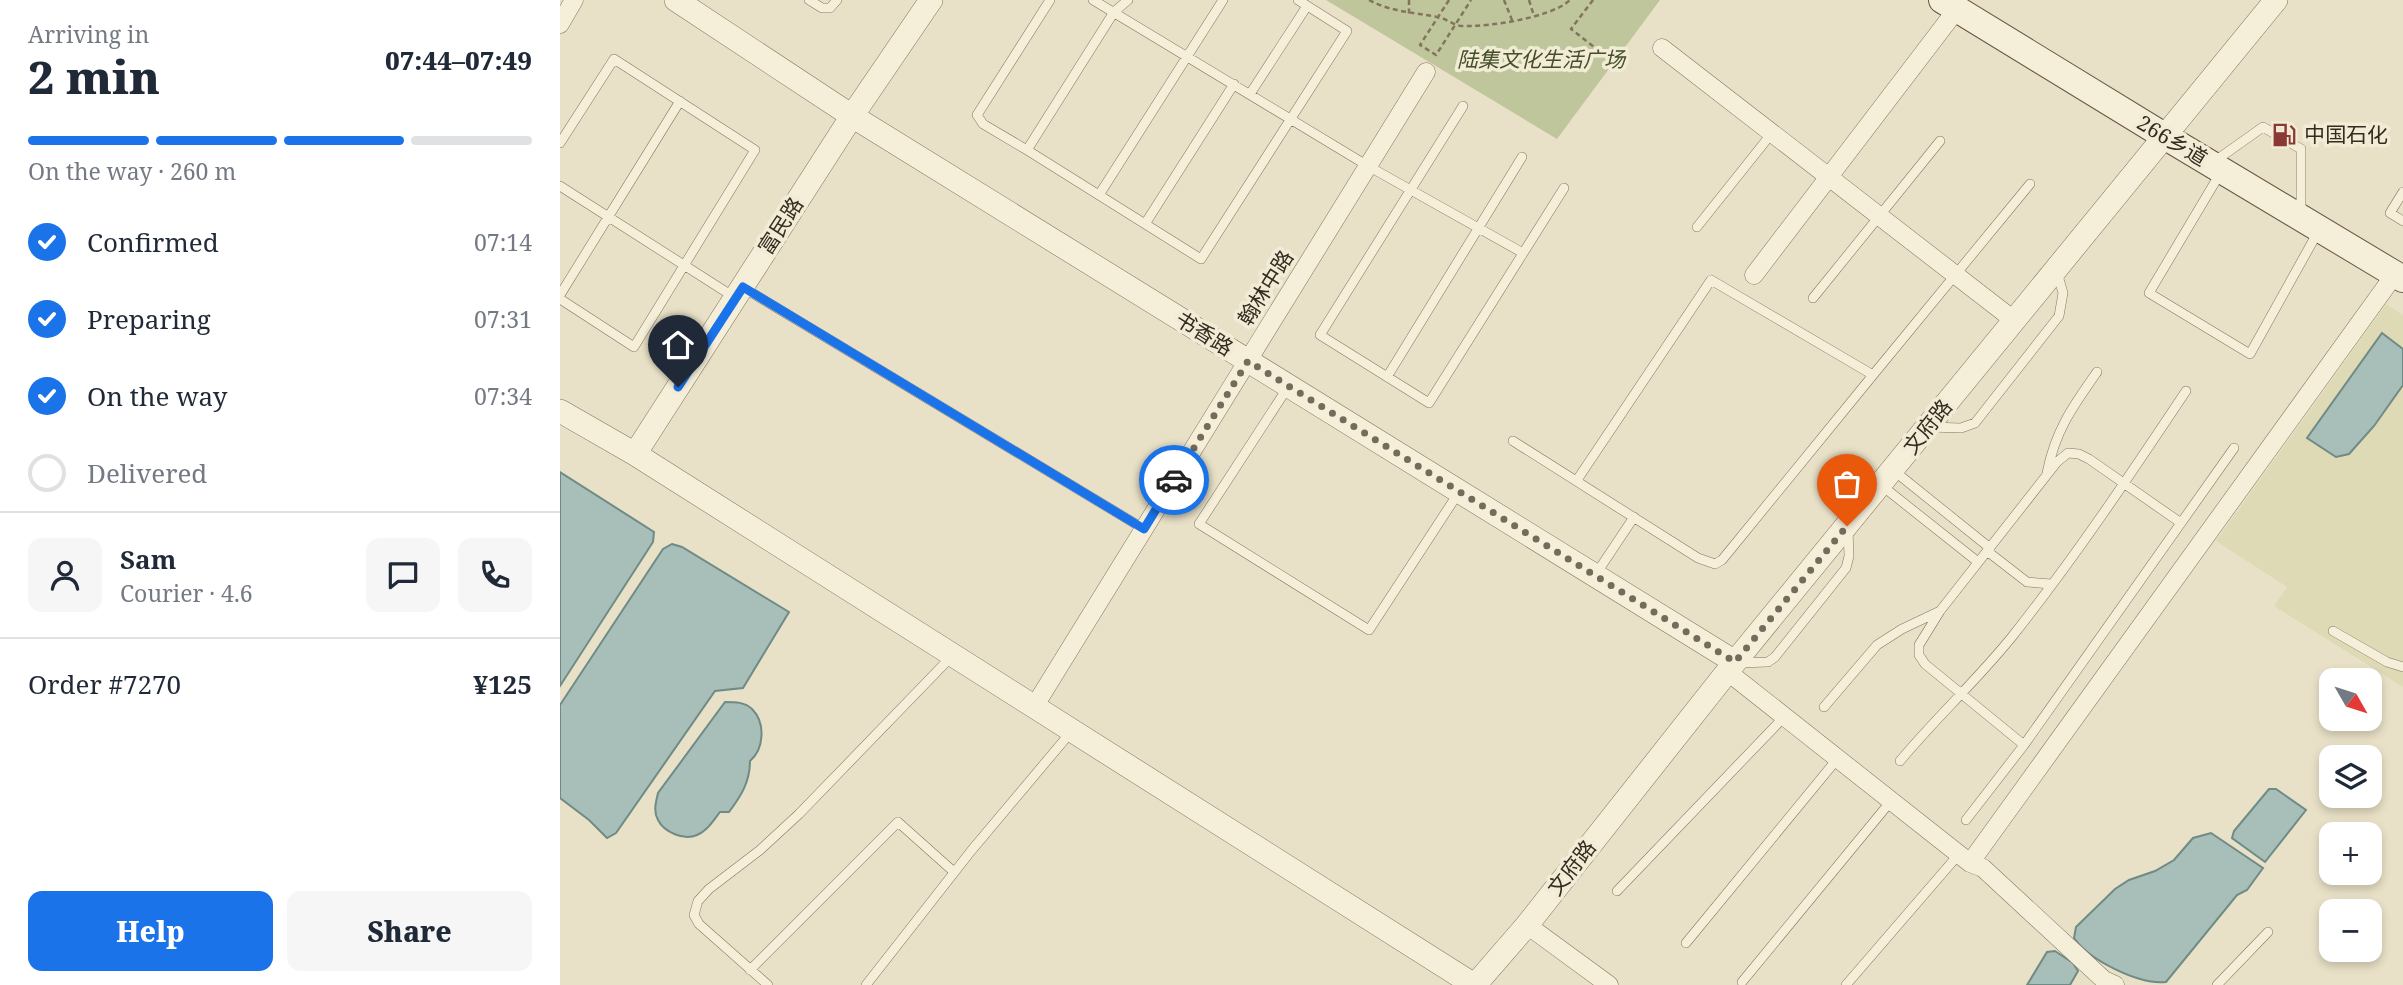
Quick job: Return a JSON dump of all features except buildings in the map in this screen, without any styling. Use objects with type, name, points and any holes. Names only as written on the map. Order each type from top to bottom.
[{"type":"main road","name":"266乡道","points":[[1950,5],[2399,276]]},
{"type":"street","points":[[560,24],[574,0]]},
{"type":"street","name":"书香路","points":[[676,0],[852,116],[1595,576],[1732,667]]},
{"type":"street","name":"富民路","points":[[635,454],[852,116],[931,0]]},
{"type":"street","name":"文府路","points":[[1474,985],[1527,925],[1732,667],[2276,0]]},
{"type":"street","points":[[1754,275],[1828,177],[1950,5]]},
{"type":"street","points":[[1662,48],[2015,321]]},
{"type":"street","name":"翰林中路","points":[[1034,707],[1426,72]]},
{"type":"street","points":[[1964,858],[2399,276]]},
{"type":"street","points":[[560,411],[635,454],[1474,985]]},
{"type":"street","points":[[1732,667],[1785,716],[1891,801],[1964,858],[1983,868],[2104,980],[2115,985]]},
{"type":"street","points":[[1527,925],[1609,985]]},
{"type":"lane","points":[[809,0],[822,8],[830,8],[837,0]]},
{"type":"lane","points":[[1050,0],[977,115],[984,124],[1201,259],[1347,31],[1298,0]]},
{"type":"lane","points":[[1093,0],[1368,166],[1523,253]]},
{"type":"lane","points":[[1027,150],[1114,12],[1128,0]]},
{"type":"lane","points":[[1099,195],[1223,0]]},
{"type":"lane","points":[[1250,94],[1307,6]]},
{"type":"lane","points":[[560,143],[614,59],[755,150],[634,346],[560,297],[680,102]]},
{"type":"lane","points":[[1145,224],[1234,84]]},
{"type":"lane","points":[[1463,106],[1320,335],[1429,403],[1564,188]]},
{"type":"lane","points":[[2263,127],[2301,149],[2311,224],[2250,354],[2149,293],[2216,168],[2263,127]]},
{"type":"lane","points":[[1698,227],[1772,133]]},
{"type":"lane","points":[[1813,298],[1940,141]]},
{"type":"lane","points":[[1387,377],[1522,157]]},
{"type":"lane","points":[[1513,441],[1706,562],[1715,564],[1722,560],[2030,184]]},
{"type":"lane","points":[[560,186],[684,265],[739,293],[1144,529]]},
{"type":"lane","points":[[2403,192],[2390,213],[2403,221]]},
{"type":"lane","points":[[1928,427],[1961,428],[1975,423],[2059,316],[2063,293],[2056,271]]},
{"type":"lane","points":[[1577,480],[1711,280],[1873,375]]},
{"type":"lane","points":[[2046,476],[2052,446],[2061,426],[2097,372]]},
{"type":"lane","points":[[1289,386],[1199,524],[1335,609],[1369,630],[1459,491]]},
{"type":"lane","points":[[1900,761],[1987,666],[2037,603],[2124,483],[2186,391]]},
{"type":"lane","points":[[1966,821],[2024,745],[2234,448]]},
{"type":"lane","points":[[2024,745],[1925,664],[1919,655],[1919,645],[1940,611],[2046,476],[2068,453],[2079,454],[2181,523]]},
{"type":"lane","points":[[1887,477],[1988,549],[2027,582],[2037,603]]},
{"type":"lane","points":[[1887,477],[1978,562]]},
{"type":"lane","points":[[1595,576],[1634,517]]},
{"type":"lane","points":[[2027,582],[2051,584]]},
{"type":"lane","points":[[1824,707],[1877,645],[1902,629],[1940,611]]},
{"type":"lane","points":[[2333,631],[2387,662],[2403,667]]},
{"type":"lane","points":[[768,985],[699,924],[694,915],[698,901],[799,814],[953,655]]},
{"type":"lane","points":[[1617,891],[1785,716]]},
{"type":"lane","points":[[866,985],[954,872],[1072,731]]},
{"type":"lane","points":[[1686,943],[1838,758]]},
{"type":"lane","points":[[1742,982],[1891,801]]},
{"type":"lane","points":[[750,970],[898,822],[954,872]]},
{"type":"lane","points":[[1846,985],[1964,858]]},
{"type":"lane","points":[[2217,985],[2268,932]]},
{"type":"path","points":[[1369,0],[1390,10],[1438,17],[1455,25],[1482,25],[1548,13],[1570,0]]},
{"type":"path","points":[[1409,0],[1409,13]]},
{"type":"path","points":[[1449,0],[1420,46],[1436,55],[1471,0]]},
{"type":"path","points":[[1504,0],[1512,20]]},
{"type":"path","points":[[1529,0],[1534,16]]},
{"type":"path","points":[[1594,0],[1571,29],[1603,54]]},
{"type":"shaded area","points":[[2386,304],[2403,315],[2403,687],[2382,674],[2382,668],[2373,668],[2274,606],[2287,587],[2216,541]]},
{"type":"green space","name":"陆集文化生活广场","points":[[1326,0],[1660,0],[1557,139]]},
{"type":"water","points":[[2382,333],[2403,349],[2403,385],[2374,426],[2349,454],[2336,457],[2307,438]]},
{"type":"water","points":[[560,472],[654,532],[653,542],[560,686]]},
{"type":"water","points":[[672,544],[682,547],[789,612],[743,688],[715,691],[616,833],[607,838],[560,798],[560,705],[663,549]]},
{"type":"water","points":[[725,702],[746,705],[760,721],[762,736],[758,750],[750,761],[747,782],[729,812],[720,812],[704,831],[692,837],[675,834],[665,828],[656,817],[658,793]]},
{"type":"water","points":[[2269,789],[2276,789],[2306,810],[2265,862],[2232,838],[2234,831]]},
{"type":"water","points":[[2211,833],[2263,868],[2247,890],[2237,895],[2166,982],[2142,979],[2116,969],[2091,955],[2074,938],[2076,927],[2115,889],[2174,860],[2193,838]]},
{"type":"water","points":[[2055,951],[2073,963],[2078,971],[2070,985],[2027,985],[2047,952]]},
{"type":"way so far","points":[[1174,480],[1248,361],[1735,662],[1847,526]]},
{"type":"place","name":"中国石化","points":[[2284,135]]},
{"type":"route","points":[[678,387],[743,287],[1144,529],[1174,480]]}]
